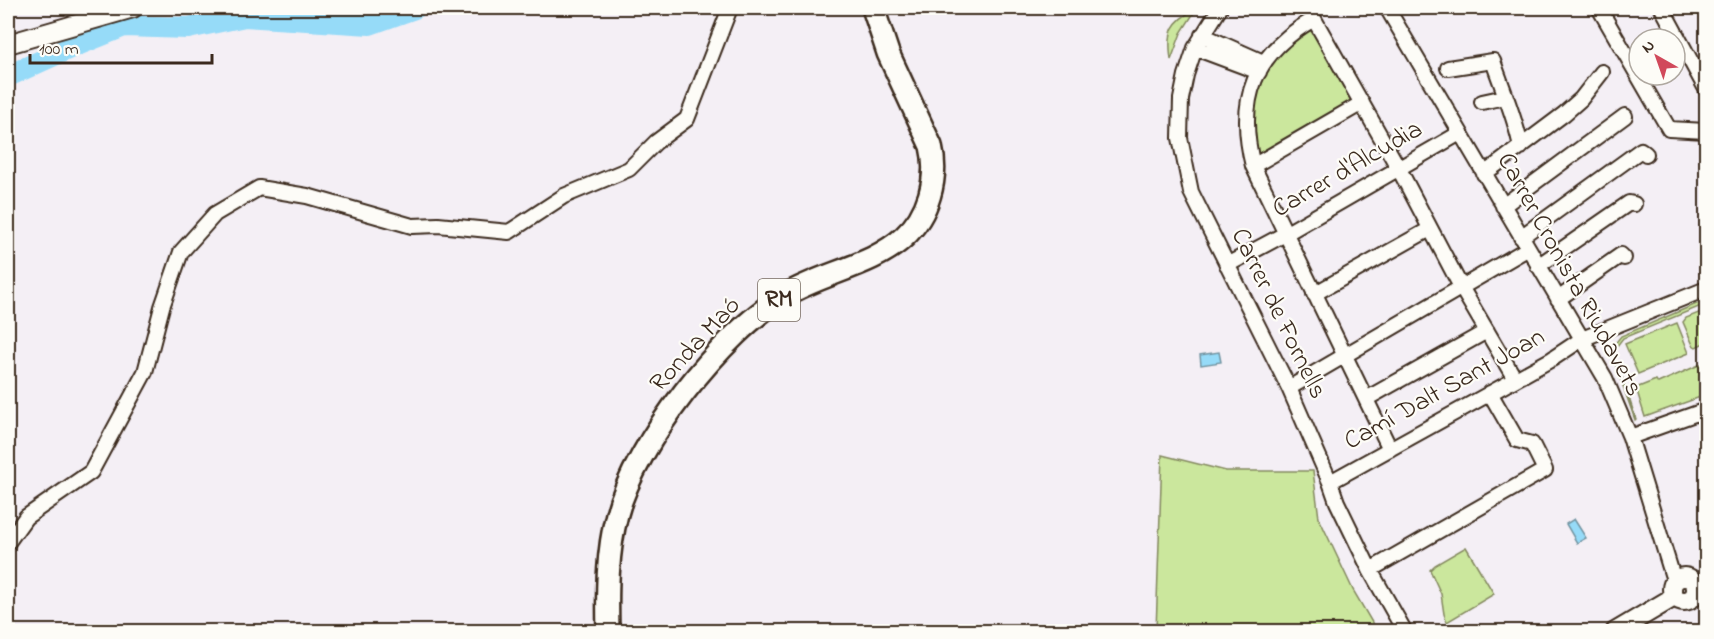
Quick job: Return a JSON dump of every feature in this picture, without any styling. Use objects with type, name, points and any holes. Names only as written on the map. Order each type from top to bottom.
[{"type":"main road","points":[[8,44],[133,8]]},
{"type":"main road","name":"Ronda Maó","points":[[608,632],[609,549],[623,493],[646,448],[685,392],[732,339],[776,302],[806,284],[888,249],[912,229],[929,198],[933,175],[932,146],[888,53],[873,8]]},
{"type":"main road","points":[[1615,632],[1692,586]]},
{"type":"street","points":[[8,542],[26,517],[91,472],[145,372],[162,307],[181,252],[215,214],[259,188],[308,196],[412,226],[438,225],[509,232],[564,196],[629,169],[656,142],[687,119],[730,8]]},
{"type":"street","name":"Carrer de Fornells","points":[[1220,8],[1195,48],[1181,99],[1180,138],[1191,192],[1289,388],[1337,502],[1370,570],[1405,632]]},
{"type":"street","name":"Carrer Cronista Riudavets","points":[[1387,8],[1605,378],[1630,437],[1672,574],[1692,586]]},
{"type":"street","points":[[1599,8],[1669,129],[1707,131]]},
{"type":"street","points":[[1662,8],[1707,89]]},
{"type":"street","points":[[1390,449],[1253,166],[1246,127],[1249,95],[1261,67],[1277,44],[1294,30],[1314,19],[1399,169],[1461,287],[1515,379]]},
{"type":"street","points":[[1202,35],[1261,67]]},
{"type":"street","points":[[1195,48],[1261,67]]},
{"type":"street","points":[[1449,68],[1493,61],[1516,122],[1521,147]]},
{"type":"street","points":[[1484,174],[1564,114],[1581,99],[1602,72]]},
{"type":"street","points":[[1482,102],[1505,97]]},
{"type":"street","points":[[1253,166],[1362,103]]},
{"type":"street","points":[[1503,206],[1625,116]]},
{"type":"street","name":"Carrer d'Alcudia","points":[[1227,265],[1460,133]]},
{"type":"street","points":[[1289,388],[1461,287],[1524,243],[1641,150],[1646,154]]},
{"type":"street","points":[[1538,266],[1629,203],[1634,204]]},
{"type":"street","points":[[1314,294],[1430,229]]},
{"type":"street","points":[[1558,298],[1622,255],[1624,258]]},
{"type":"street","name":"Camí Dalt Sant Joan","points":[[1330,482],[1582,339],[1707,289]]},
{"type":"street","points":[[1366,399],[1487,331]]},
{"type":"street","points":[[1370,570],[1545,470],[1532,444],[1516,440],[1490,393]]},
{"type":"street","points":[[1630,437],[1707,410]]},
{"type":"green space","points":[[1197,8],[1181,33],[1171,60],[1170,42],[1173,28],[1181,18]]},
{"type":"green space","points":[[1311,26],[1355,102],[1255,160],[1252,105],[1269,60]]},
{"type":"green space","points":[[1706,300],[1706,304],[1623,338],[1616,347],[1615,354],[1612,354],[1613,346],[1621,336]]},
{"type":"green space","points":[[1706,310],[1706,342],[1696,347],[1683,322],[1686,318]]},
{"type":"green space","points":[[1677,323],[1689,353],[1638,374],[1625,344]]},
{"type":"green space","points":[[1706,362],[1706,395],[1645,417],[1636,388],[1656,380],[1658,383]]},
{"type":"green space","points":[[1618,365],[1636,419],[1635,420],[1616,366]]},
{"type":"green space","points":[[1162,455],[1226,471],[1313,471],[1319,518],[1353,590],[1377,631],[1156,631]]},
{"type":"green space","points":[[1466,547],[1494,594],[1447,622],[1441,594],[1430,570]]},
{"type":"water","points":[[1219,352],[1221,362],[1201,365],[1200,355]]},
{"type":"water","points":[[1574,519],[1586,538],[1577,543],[1566,524]]},
{"type":"waterway","points":[[8,76],[124,26],[188,28],[245,16],[370,24],[415,8]]}]
